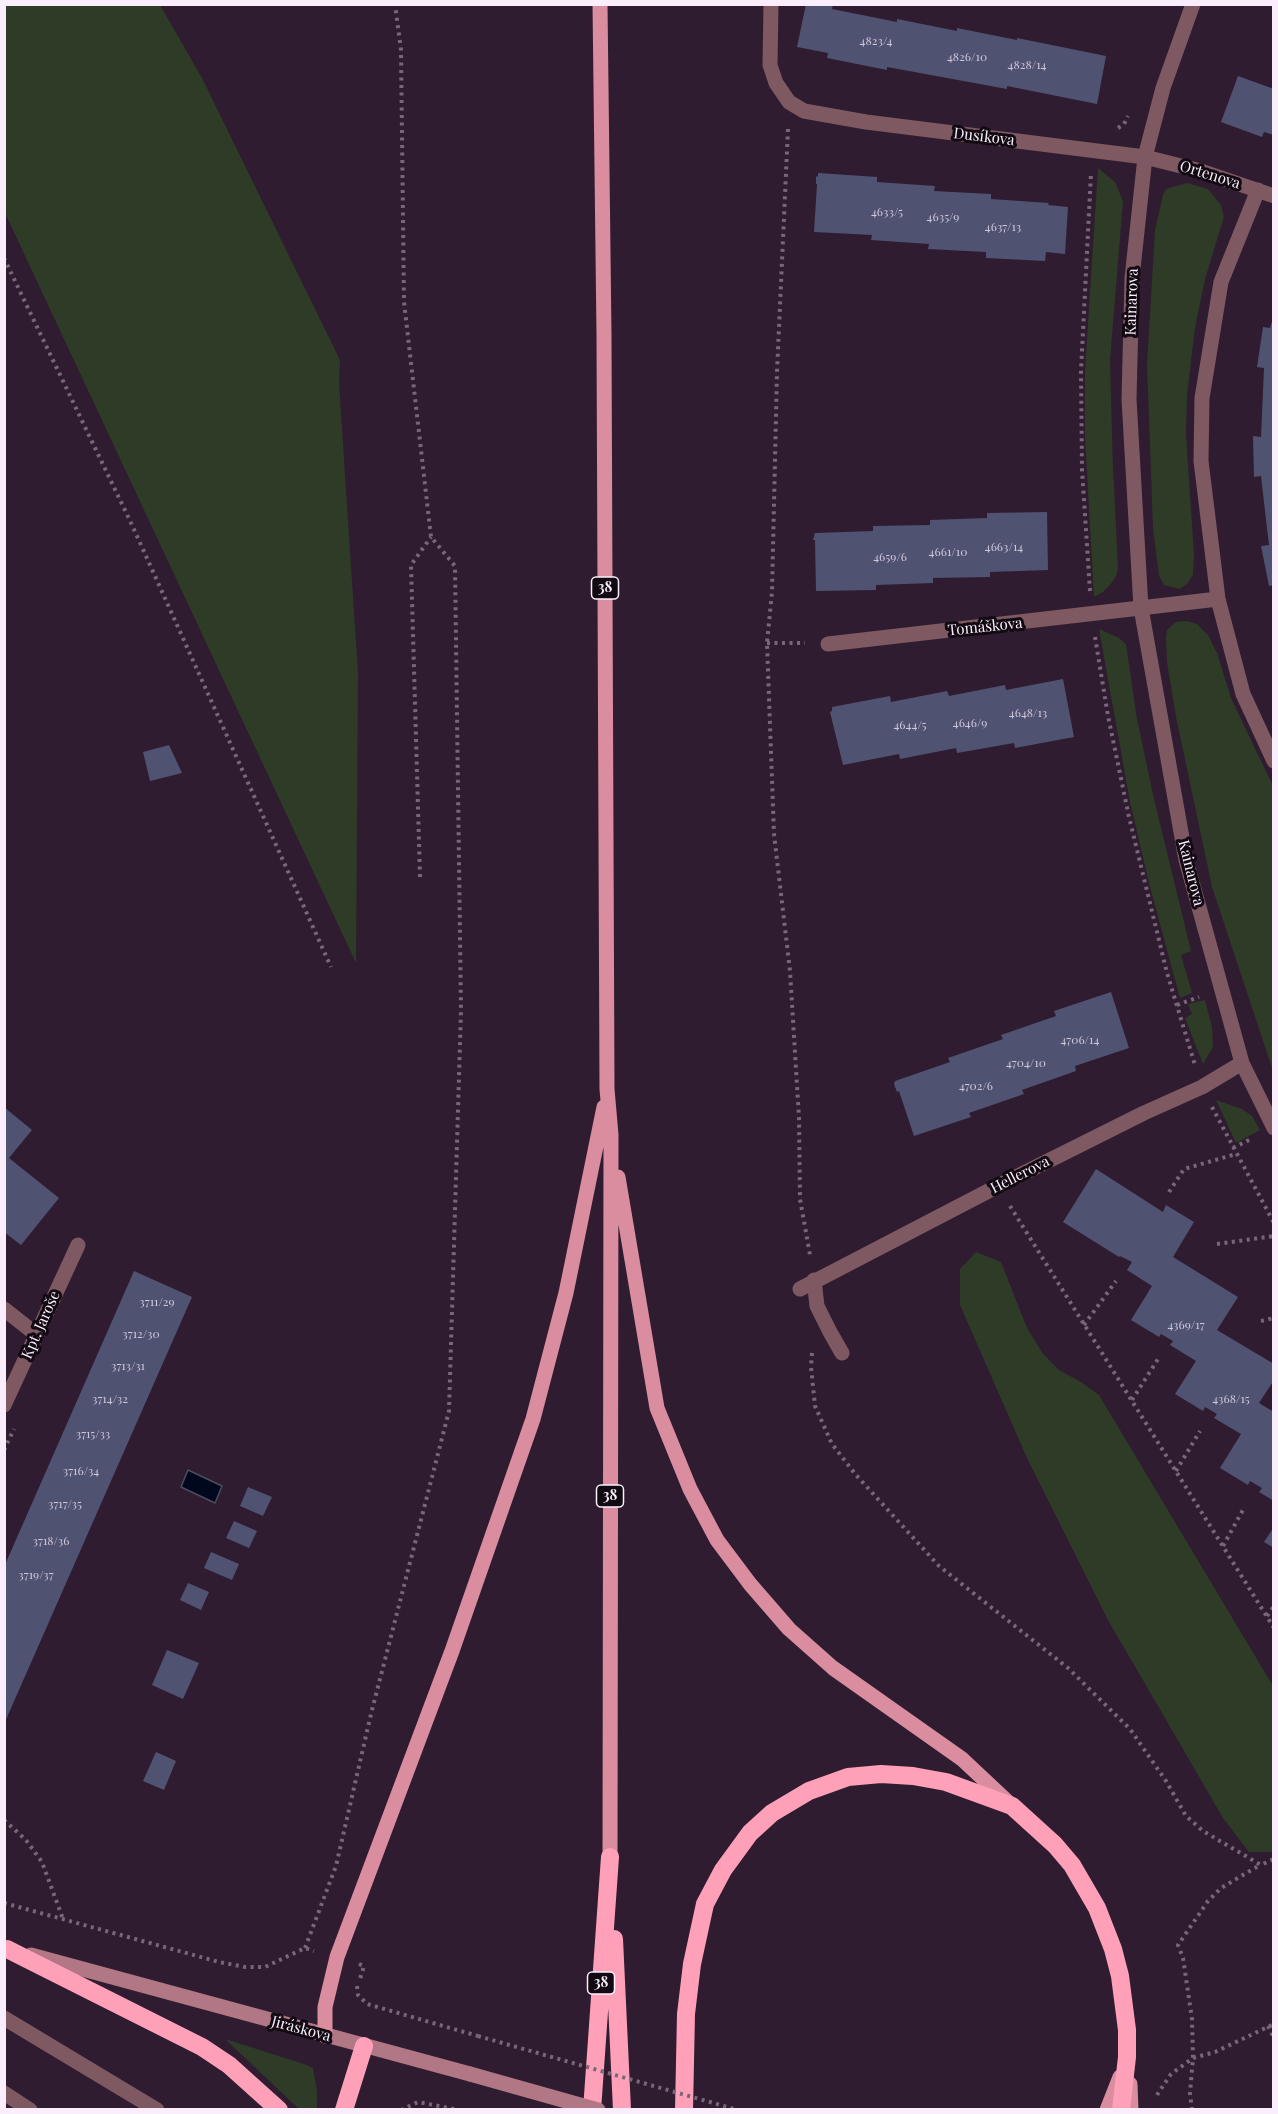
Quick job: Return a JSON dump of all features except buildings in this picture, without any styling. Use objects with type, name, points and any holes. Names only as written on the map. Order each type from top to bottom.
[{"type":"highway","points":[[684,2109],[686,2014],[692,1964],[705,1904],[723,1870],[750,1833],[772,1813],[809,1791],[848,1777],[881,1774],[913,1776],[946,1782],[1012,1806],[1060,1851],[1085,1884],[1098,1908],[1113,1949],[1125,2004],[1127,2057],[1121,2109]]},
{"type":"highway","name":"38","points":[[592,2109],[609,1857]]},
{"type":"highway","name":"38","points":[[609,1857],[622,2109]]},
{"type":"highway","points":[[6,1949],[202,2047],[229,2065],[279,2109]]},
{"type":"highway","points":[[344,2109],[364,2046]]},
{"type":"main road","name":"38","points":[[600,4],[604,335],[607,1089],[610,1135],[609,1857]]},
{"type":"main road","points":[[325,2036],[325,2007],[337,1957],[452,1651],[533,1419],[566,1293],[607,1089]]},
{"type":"main road","points":[[610,1135],[657,1408],[690,1489],[717,1540],[750,1584],[789,1629],[833,1668],[962,1759],[1012,1806]]},
{"type":"main road","name":"Jiráskova","points":[[6,1949],[598,2109]]},
{"type":"main road","points":[[1107,2109],[1127,2057]]},
{"type":"main road","points":[[1127,2057],[1131,2109]]},
{"type":"street","points":[[771,4],[770,65],[776,82],[789,102]]},
{"type":"street","name":"Kainarova","points":[[1193,4],[1163,88],[1145,157],[1132,278],[1129,399],[1141,608],[1186,860],[1242,1063],[1274,1128]]},
{"type":"street","name":"Dusíkova","points":[[789,102],[804,111],[822,116],[1145,157]]},
{"type":"street","name":"Ortenova","points":[[1145,157],[1201,171],[1274,196]]},
{"type":"street","points":[[1258,190],[1221,282],[1202,398],[1202,461],[1218,600],[1243,694],[1274,761]]},
{"type":"street","points":[[1141,608],[1218,600]]},
{"type":"street","name":"Tomáškova","points":[[828,644],[1141,608]]},
{"type":"street","name":"Hellerova","points":[[800,1289],[998,1186],[1144,1113],[1202,1087],[1242,1063]]},
{"type":"street","name":"Kpt. Jaroše","points":[[4,1405],[78,1245]]},
{"type":"street","points":[[814,1280],[817,1306],[842,1353]]},
{"type":"street","points":[[4,1309],[37,1335]]},
{"type":"street","points":[[4,2018],[157,2109]]},
{"type":"street","points":[[4,2093],[30,2109]]},
{"type":"path","points":[[4,1903],[219,1962],[245,1967],[266,1967],[305,1948],[336,1866],[371,1714],[449,1410],[461,1010],[455,566],[431,537],[404,302],[401,50],[395,4]]},
{"type":"path","points":[[789,102],[777,372],[772,592],[767,643],[774,834],[790,970],[799,1118],[800,1199],[814,1280]]},
{"type":"path","points":[[1117,129],[1124,124],[1128,114]]},
{"type":"path","points":[[1091,174],[1081,371],[1082,481],[1092,615],[1108,716],[1129,817],[1167,973],[1196,1068]]},
{"type":"path","points":[[4,258],[132,525],[331,967]]},
{"type":"path","points":[[420,877],[411,565],[431,537]]},
{"type":"path","points":[[767,643],[828,644]]},
{"type":"path","points":[[1233,1148],[1274,1223]]},
{"type":"path","points":[[1169,1192],[1184,1169],[1236,1154]]},
{"type":"path","points":[[998,1186],[1274,1628]]},
{"type":"path","points":[[1217,1244],[1274,1236]]},
{"type":"path","points":[[1084,1325],[1116,1281]]},
{"type":"path","points":[[1261,1321],[1274,1318]]},
{"type":"path","points":[[812,1347],[811,1367],[815,1406],[832,1444],[856,1475],[939,1566],[1068,1668],[1130,1729],[1166,1781],[1186,1816],[1203,1831],[1261,1865]]},
{"type":"path","points":[[1132,1400],[1158,1359]]},
{"type":"path","points":[[1176,1471],[1200,1431]]},
{"type":"path","points":[[1223,1546],[1244,1508]]},
{"type":"path","points":[[1267,1617],[1274,1606]]},
{"type":"path","points":[[4,1820],[26,1840],[42,1862],[63,1920]]},
{"type":"path","points":[[1192,2109],[1190,2093],[1193,2058],[1192,2019],[1183,1958],[1178,1945],[1208,1900],[1221,1888],[1274,1859]]},
{"type":"path","points":[[364,1966],[357,1987],[362,2001],[738,2109]]},
{"type":"path","points":[[1154,2101],[1171,2074],[1193,2058],[1215,2052],[1274,2024]]},
{"type":"path","points":[[1268,2026],[1274,2038]]},
{"type":"path","points":[[401,2109],[418,2102],[459,2109]]},
{"type":"green space","points":[[4,5],[160,5],[202,78],[340,360],[339,383],[358,673],[356,963],[5,213]]},
{"type":"green space","points":[[1098,168],[1115,182],[1123,201],[1110,360],[1118,568],[1110,585],[1094,597],[1085,437],[1085,371]]},
{"type":"green space","points":[[1187,183],[1208,189],[1221,205],[1224,217],[1205,279],[1195,328],[1187,395],[1186,434],[1194,555],[1193,575],[1180,589],[1164,585],[1159,576],[1153,528],[1147,364],[1155,230],[1166,189]]},
{"type":"green space","points":[[1187,621],[1197,624],[1208,635],[1217,653],[1231,698],[1273,786],[1273,1071],[1212,887],[1176,717],[1167,662],[1166,638],[1167,630],[1176,622]]},
{"type":"green space","points":[[1099,629],[1119,638],[1126,644],[1137,719],[1191,951],[1181,955],[1192,993],[1180,998],[1130,802]]},
{"type":"green space","points":[[1205,1000],[1212,1027],[1213,1047],[1203,1064],[1185,1018],[1192,1014],[1188,1004]]},
{"type":"green space","points":[[1216,1100],[1242,1109],[1252,1116],[1260,1130],[1236,1143]]},
{"type":"green space","points":[[976,1252],[1001,1262],[1027,1328],[1043,1354],[1059,1370],[1099,1395],[1273,1686],[1273,1852],[1249,1852],[1223,1818],[1108,1620],[1027,1458],[960,1305],[960,1269]]},
{"type":"green space","points":[[225,2039],[313,2068],[317,2109],[299,2109]]},
{"type":"water","points":[[188,1470],[222,1486],[215,1503],[181,1487]]}]
